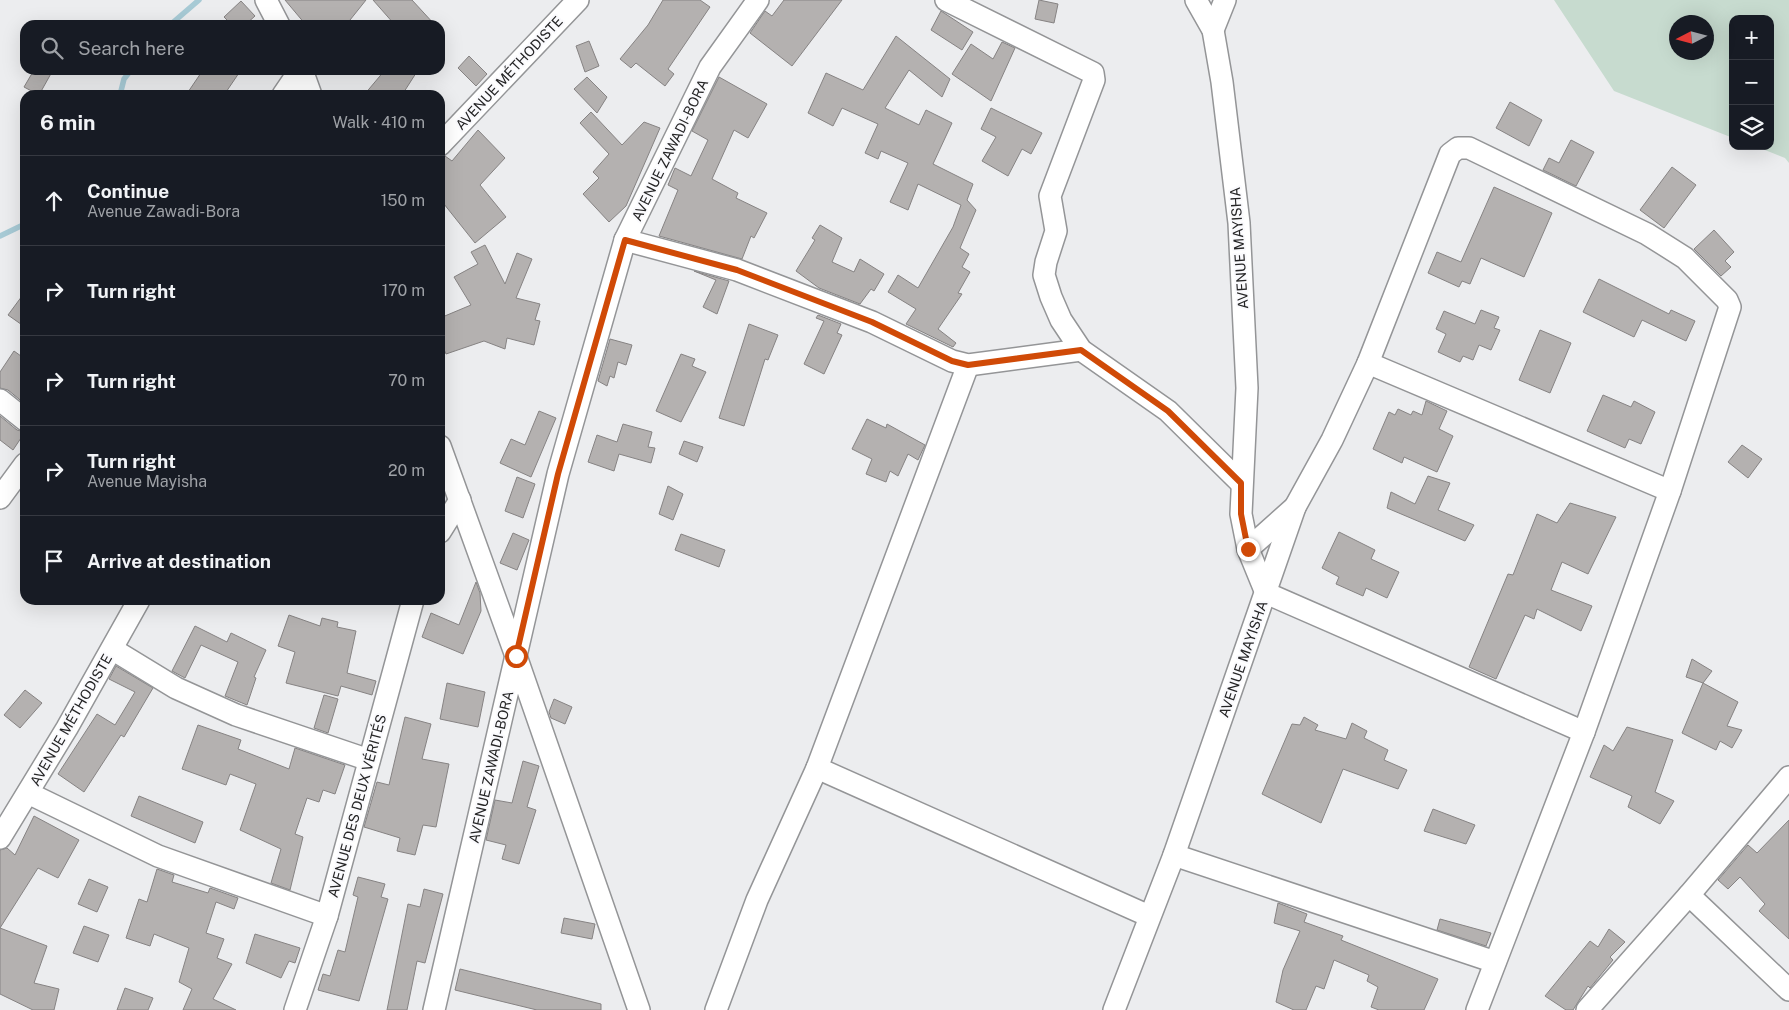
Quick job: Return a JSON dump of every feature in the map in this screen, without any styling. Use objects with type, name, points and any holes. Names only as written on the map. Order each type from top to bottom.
[{"type":"street","points":[[266,0],[276,20]]},
{"type":"street","name":"AVENUE MÉTHODISTE","points":[[445,141],[578,0]]},
{"type":"street","name":"AVENUE ZAWADI-BORA","points":[[434,1010],[558,474],[625,240],[710,67],[758,0]]},
{"type":"street","points":[[946,0],[1091,71],[1095,76],[1052,187],[1050,204],[1056,231],[1044,275],[1056,310],[1081,350],[1168,411],[1241,483]]},
{"type":"street","name":"AVENUE MAYISHA","points":[[1114,1010],[1174,855],[1266,593],[1248,549],[1241,514],[1247,388],[1239,223],[1222,82],[1213,30],[1196,0]]},
{"type":"street","points":[[1213,30],[1225,0]]},
{"type":"street","points":[[287,90],[297,75]]},
{"type":"street","points":[[303,75],[309,90]]},
{"type":"street","points":[[1477,1010],[1584,732],[1670,491],[1729,314],[1729,304],[1685,258],[1646,234],[1468,148],[1458,148],[1450,154],[1368,362],[1332,440],[1295,507],[1266,593],[1584,732]]},
{"type":"street","points":[[625,240],[737,270],[872,322],[952,361],[968,365],[1081,350]]},
{"type":"street","points":[[1368,362],[1670,491]]},
{"type":"street","points":[[716,1010],[757,900],[817,768],[968,365]]},
{"type":"street","points":[[0,400],[20,416]]},
{"type":"street","points":[[445,460],[516,656],[639,1010]]},
{"type":"street","points":[[0,498],[20,471]]},
{"type":"street","points":[[445,524],[460,500]]},
{"type":"street","points":[[1248,549],[1295,507]]},
{"type":"street","name":"AVENUE MÉTHODISTE","points":[[0,838],[136,605]]},
{"type":"street","name":"AVENUE DES DEUX VÉRITÉS","points":[[294,1010],[327,916],[412,605]]},
{"type":"street","points":[[112,649],[176,688],[236,715],[368,760]]},
{"type":"street","points":[[817,768],[1150,916]]},
{"type":"street","points":[[1586,1010],[1689,895],[1789,777]]},
{"type":"street","points":[[28,793],[158,856],[327,916]]},
{"type":"street","points":[[1174,855],[1495,962]]},
{"type":"street","points":[[1689,895],[1789,990]]},
{"type":"green space","points":[[1554,0],[1789,0],[1789,163],[1785,158],[1765,150],[1774,150],[1774,15],[1729,15],[1729,136],[1614,91]]},
{"type":"building","points":[[285,0],[366,0],[350,20],[302,20]]},
{"type":"building","points":[[373,0],[412,0],[430,20],[391,20]]},
{"type":"building","points":[[663,0],[700,0],[710,7],[668,69],[674,74],[665,86],[636,63],[631,68],[620,59],[648,25]]},
{"type":"building","points":[[784,0],[842,0],[792,66],[750,33],[765,11],[772,16]]},
{"type":"building","points":[[1039,0],[1058,4],[1054,23],[1035,19]]},
{"type":"building","points":[[241,1],[255,16],[251,20],[227,20],[224,17]]},
{"type":"building","points":[[941,11],[973,32],[962,50],[931,30]]},
{"type":"building","points":[[896,36],[950,79],[942,97],[909,70],[885,108],[919,125],[926,110],[952,123],[933,164],[973,184],[967,200],[976,210],[960,248],[969,254],[962,267],[970,272],[958,293],[962,294],[938,329],[956,343],[953,347],[906,324],[916,309],[888,292],[898,275],[918,288],[953,227],[961,205],[918,184],[908,210],[890,202],[908,163],[881,151],[878,159],[865,153],[878,124],[842,108],[833,126],[808,113],[826,73],[863,90]]},
{"type":"building","points":[[589,41],[599,66],[585,72],[576,46]]},
{"type":"building","points":[[1002,42],[1015,48],[991,101],[952,74],[971,44],[993,59]]},
{"type":"building","points":[[469,56],[487,74],[476,86],[458,68]]},
{"type":"building","points":[[31,75],[50,75],[42,90],[30,90],[24,87]]},
{"type":"building","points":[[200,75],[238,75],[227,90],[189,90]]},
{"type":"building","points":[[381,75],[415,75],[405,90],[368,90]]},
{"type":"building","points":[[587,77],[607,97],[597,113],[574,89]]},
{"type":"building","points":[[719,77],[767,104],[748,138],[734,130],[712,179],[738,193],[736,198],[767,213],[754,238],[751,236],[742,259],[659,236],[678,190],[668,185],[675,168],[691,176],[708,140],[692,131]]},
{"type":"building","points":[[1510,102],[1542,120],[1529,146],[1496,128]]},
{"type":"building","points":[[991,108],[1042,133],[1031,154],[1022,149],[1008,176],[982,161],[996,137],[981,129]]},
{"type":"building","points":[[591,112],[622,145],[644,122],[660,128],[626,206],[609,222],[583,194],[599,178],[593,172],[609,154],[580,123]]},
{"type":"building","points":[[478,130],[505,158],[480,185],[506,217],[475,243],[445,205],[445,156],[452,161]]},
{"type":"building","points":[[1571,140],[1594,152],[1576,186],[1543,170],[1549,158],[1559,163]]},
{"type":"building","points":[[1672,167],[1696,185],[1664,228],[1640,210]]},
{"type":"building","points":[[1494,187],[1552,213],[1524,277],[1481,258],[1470,284],[1462,281],[1459,287],[1428,273],[1437,252],[1461,262]]},
{"type":"building","points":[[820,225],[842,238],[832,262],[854,272],[860,259],[884,274],[874,291],[871,289],[860,304],[819,288],[796,271],[815,240],[812,238]]},
{"type":"building","points":[[1714,230],[1734,252],[1725,261],[1731,267],[1721,276],[1694,249]]},
{"type":"building","points":[[485,245],[505,284],[517,253],[532,259],[516,298],[540,304],[535,320],[540,321],[534,345],[507,338],[505,349],[484,341],[446,354],[445,316],[471,305],[454,277],[478,264],[471,252]]},
{"type":"building","points":[[694,271],[729,281],[717,314],[703,307],[716,280]]},
{"type":"building","points":[[1599,279],[1669,314],[1671,310],[1695,321],[1686,341],[1642,320],[1634,337],[1583,312]]},
{"type":"building","points":[[20,299],[20,323],[8,315]]},
{"type":"building","points":[[1481,310],[1499,317],[1494,328],[1500,330],[1491,350],[1479,345],[1473,360],[1463,356],[1460,362],[1438,352],[1446,334],[1436,329],[1444,311],[1475,324]]},
{"type":"building","points":[[818,315],[841,324],[837,333],[842,335],[824,374],[804,364],[824,321],[816,318]]},
{"type":"building","points":[[749,324],[778,335],[768,360],[765,359],[744,426],[719,418]]},
{"type":"building","points":[[1540,330],[1571,343],[1550,393],[1519,380]]},
{"type":"building","points":[[610,339],[632,345],[626,365],[618,362],[614,378],[610,376],[607,386],[598,381]]},
{"type":"building","points":[[14,351],[20,355],[20,400],[8,390],[0,388],[0,372]]},
{"type":"building","points":[[681,354],[695,359],[692,366],[706,372],[681,422],[656,411]]},
{"type":"building","points":[[1603,395],[1631,407],[1634,401],[1655,412],[1641,444],[1629,439],[1625,448],[1587,431]]},
{"type":"building","points":[[1426,401],[1447,411],[1439,429],[1453,436],[1437,472],[1404,457],[1402,463],[1373,449],[1389,412],[1395,415],[1398,409],[1411,415],[1413,411],[1422,415]]},
{"type":"building","points":[[539,411],[556,418],[531,477],[500,463],[511,439],[525,445]]},
{"type":"building","points":[[0,416],[20,431],[20,440],[13,450],[0,440]]},
{"type":"building","points":[[867,419],[886,428],[887,424],[925,445],[918,460],[908,454],[898,476],[890,471],[886,482],[866,474],[872,459],[852,449]]},
{"type":"building","points":[[623,424],[652,432],[648,447],[655,448],[651,463],[619,454],[614,471],[588,462],[597,435],[617,442]]},
{"type":"building","points":[[684,441],[703,447],[697,462],[679,454]]},
{"type":"building","points":[[1742,445],[1762,459],[1748,478],[1728,462]]},
{"type":"building","points":[[1428,476],[1450,483],[1438,510],[1474,525],[1465,541],[1387,508],[1391,492],[1415,504]]},
{"type":"building","points":[[517,477],[535,484],[523,518],[505,511]]},
{"type":"building","points":[[668,486],[683,494],[673,520],[659,514]]},
{"type":"building","points":[[1570,503],[1616,517],[1588,574],[1562,562],[1551,590],[1592,606],[1581,631],[1537,609],[1534,619],[1525,615],[1496,679],[1469,667],[1508,574],[1513,575],[1537,514],[1557,523]]},
{"type":"building","points":[[1339,532],[1375,550],[1371,559],[1399,572],[1387,598],[1366,588],[1363,596],[1336,584],[1339,577],[1322,568]]},
{"type":"building","points":[[513,533],[529,540],[517,570],[500,563]]},
{"type":"building","points":[[681,534],[725,550],[719,567],[675,550]]},
{"type":"building","points":[[476,582],[480,593],[481,611],[463,654],[422,637],[431,613],[459,625]]},
{"type":"building","points":[[289,615],[320,626],[322,618],[338,622],[337,627],[356,631],[347,673],[376,681],[372,695],[341,686],[338,696],[286,683],[295,652],[278,646]]},
{"type":"building","points":[[195,626],[227,642],[231,633],[266,650],[254,677],[256,678],[247,705],[225,696],[238,662],[201,645],[185,678],[172,671]]},
{"type":"building","points":[[1692,659],[1712,671],[1703,683],[1686,677]]},
{"type":"building","points":[[116,666],[153,688],[124,737],[121,735],[84,792],[58,774],[97,714],[115,725],[135,692],[109,679]]},
{"type":"building","points":[[447,683],[485,692],[478,727],[440,719]]},
{"type":"building","points":[[1703,683],[1738,702],[1727,726],[1742,730],[1732,748],[1720,741],[1716,750],[1682,733]]},
{"type":"building","points":[[25,690],[42,703],[20,728],[4,715]]},
{"type":"building","points":[[324,695],[338,699],[328,733],[314,728]]},
{"type":"building","points":[[554,699],[572,707],[565,724],[551,718],[549,712]]},
{"type":"building","points":[[405,717],[431,724],[422,759],[449,764],[436,827],[423,825],[415,855],[397,851],[400,838],[364,827],[377,782],[389,785]]},
{"type":"building","points":[[1304,717],[1318,725],[1315,730],[1346,739],[1352,723],[1367,731],[1364,738],[1388,750],[1384,760],[1407,770],[1398,789],[1343,769],[1321,823],[1262,794],[1292,724],[1300,725]]},
{"type":"building","points":[[198,725],[241,740],[238,749],[289,769],[295,748],[345,765],[335,794],[323,790],[319,802],[307,798],[295,834],[303,837],[290,890],[271,883],[281,849],[240,830],[256,784],[230,774],[226,785],[182,769]]},
{"type":"building","points":[[1627,727],[1673,740],[1655,792],[1674,801],[1660,824],[1628,807],[1632,796],[1590,777],[1604,745],[1613,751]]},
{"type":"building","points":[[523,761],[539,766],[527,807],[536,810],[519,864],[502,859],[506,845],[486,840],[495,800],[512,803]]},
{"type":"building","points":[[139,796],[203,822],[195,843],[131,816]]},
{"type":"building","points":[[1433,809],[1475,825],[1466,844],[1424,831]]},
{"type":"building","points":[[34,816],[79,840],[58,878],[38,868],[0,928],[0,850],[7,848],[15,855]]},
{"type":"building","points":[[1789,820],[1789,939],[1759,911],[1765,904],[1740,877],[1728,889],[1718,880],[1748,845],[1757,853]]},
{"type":"building","points":[[157,869],[174,875],[172,882],[208,893],[210,888],[238,898],[234,909],[216,902],[206,933],[224,939],[217,958],[232,964],[213,999],[236,1010],[183,1010],[192,989],[179,982],[189,948],[154,934],[150,946],[126,938],[139,899],[147,902]]},
{"type":"building","points":[[358,877],[385,884],[381,897],[388,899],[359,1001],[318,990],[323,974],[330,976],[338,950],[345,952],[358,897],[353,895]]},
{"type":"building","points":[[89,879],[108,887],[97,912],[78,904]]},
{"type":"building","points":[[424,889],[443,894],[425,963],[417,961],[407,1010],[387,1010],[408,904],[420,907]]},
{"type":"building","points":[[1278,903],[1307,914],[1304,922],[1343,936],[1341,940],[1438,979],[1424,1010],[1379,1010],[1371,1007],[1378,987],[1367,981],[1369,975],[1334,960],[1324,989],[1316,986],[1306,1010],[1294,1010],[1276,1002],[1283,970],[1300,931],[1274,923]]},
{"type":"building","points":[[564,918],[595,924],[592,939],[561,933]]},
{"type":"building","points":[[1440,919],[1491,933],[1486,946],[1437,930]]},
{"type":"building","points":[[84,926],[109,935],[98,962],[73,953]]},
{"type":"building","points":[[0,928],[47,946],[34,983],[59,989],[54,1010],[33,1010],[0,994]]},
{"type":"building","points":[[1609,929],[1625,942],[1610,957],[1613,960],[1590,988],[1588,986],[1573,1010],[1566,1010],[1545,996],[1590,941],[1598,947]]},
{"type":"building","points":[[255,934],[300,948],[295,963],[289,961],[281,978],[246,963]]},
{"type":"building","points":[[460,969],[601,1004],[601,1010],[537,1010],[455,990]]},
{"type":"building","points":[[125,988],[153,998],[148,1010],[117,1010]]},
{"type":"waterway","points":[[176,20],[199,0]]},
{"type":"waterway","points":[[121,90],[127,75]]},
{"type":"waterway","points":[[0,236],[20,226]]},
{"type":"route","points":[[516,656],[558,474],[625,240],[737,270],[872,322],[952,361],[968,365],[977,362],[1081,350],[1168,411],[1190,435],[1241,483],[1241,514],[1248,549]]}]
